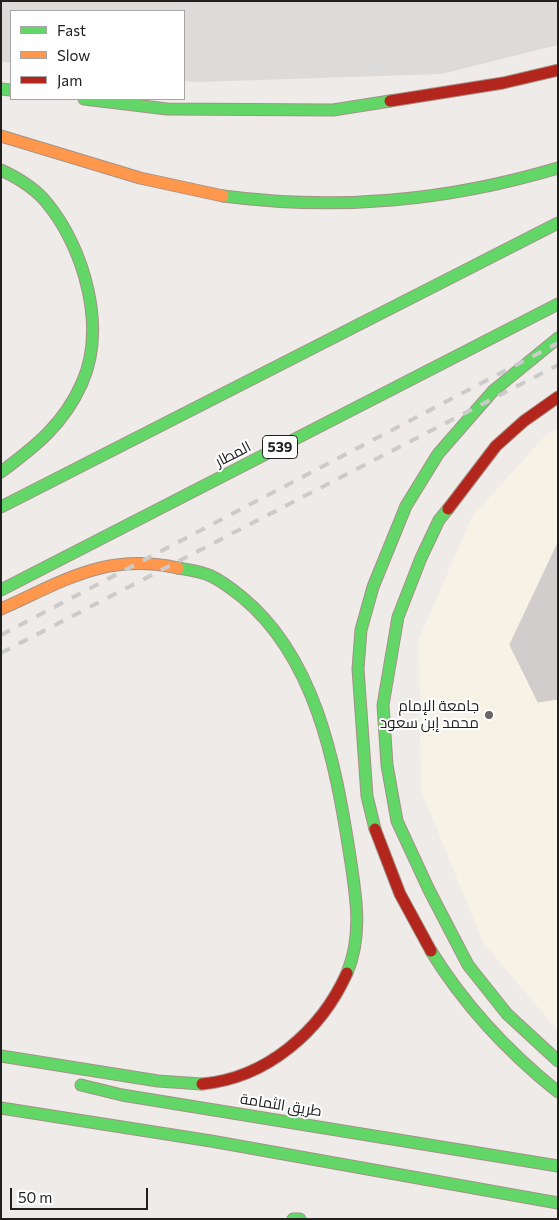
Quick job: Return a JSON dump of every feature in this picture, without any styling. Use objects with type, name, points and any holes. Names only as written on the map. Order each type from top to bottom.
[{"type":"main road","points":[[92,100],[167,109],[333,110],[504,83],[558,70]]},
{"type":"main road","points":[[1,136],[124,174],[223,196],[301,205],[398,200],[485,188],[558,168]]},
{"type":"main road","points":[[1,170],[17,177],[48,203],[71,241],[86,284],[94,326],[86,375],[68,408],[42,442],[1,472]]},
{"type":"main road","points":[[1,507],[558,223]]},
{"type":"main road","name":"المطار","points":[[1,590],[558,304]]},
{"type":"main road","points":[[558,338],[538,351],[476,407],[440,450],[409,502],[380,568],[361,630],[358,680],[370,815],[394,879],[432,955],[482,1024],[538,1078],[558,1092]]},
{"type":"main road","points":[[558,397],[524,421],[496,446],[439,520],[421,558],[398,616],[383,705],[387,765],[397,821],[429,890],[468,965],[507,1014],[558,1061]]},
{"type":"main road","points":[[1,609],[95,569],[122,563],[148,562],[210,575],[252,602],[281,634],[301,673],[324,734],[340,791],[355,893],[356,941],[344,982],[323,1015],[292,1046],[261,1066],[228,1080],[183,1084],[1,1056]]},
{"type":"main road","points":[[1,1064],[38,1074]]},
{"type":"main road","name":"طريق الثمامة","points":[[66,1081],[122,1095],[558,1166]]},
{"type":"main road","points":[[1,1108],[211,1141],[558,1203]]},
{"type":"main road","points":[[294,1219],[300,1219]]},
{"type":"shaded area","points":[[1,1],[558,1],[558,45],[442,74],[185,81],[185,10],[10,10],[10,63],[1,62]]},
{"type":"shaded area","name":"جامعة الإمام محمد إبن سعود","points":[[558,428],[558,1031],[483,942],[421,790],[419,639],[472,517],[544,437]]},
{"type":"building","points":[[558,543],[558,699],[538,702],[510,645]]},
{"type":"railway","points":[[1,635],[558,343]]},
{"type":"railway","points":[[1,653],[558,365]]},
{"type":"traffic: fast","points":[[1,89],[10,90]]},
{"type":"traffic: fast","points":[[92,100],[167,109],[333,110],[390,101]]},
{"type":"traffic: fast","points":[[223,196],[309,203],[392,200],[475,188],[558,168]]},
{"type":"traffic: fast","points":[[1,170],[14,176],[37,193],[60,221],[72,242],[81,265],[92,313],[92,338],[89,361],[75,398],[67,411],[48,433],[1,472]]},
{"type":"traffic: fast","points":[[1,507],[558,223]]},
{"type":"traffic: fast","points":[[1,590],[558,304]]},
{"type":"traffic: fast","points":[[375,829],[367,796],[358,669],[361,630],[373,587],[406,506],[438,454],[493,391],[558,338]]},
{"type":"traffic: fast","points":[[448,509],[439,520],[421,558],[398,617],[383,705],[387,765],[397,821],[429,890],[468,965],[507,1014],[558,1061]]},
{"type":"traffic: fast","points":[[178,568],[199,572],[223,583],[242,597],[267,621],[288,649],[318,713],[337,781],[354,881],[357,927],[352,958],[347,973]]},
{"type":"traffic: fast","points":[[431,951],[458,991],[488,1027],[522,1061],[558,1092]]},
{"type":"traffic: fast","points":[[1,1056],[158,1081],[202,1084]]},
{"type":"traffic: fast","points":[[81,1085],[122,1095],[558,1166]]},
{"type":"traffic: fast","points":[[1,1108],[211,1141],[558,1203]]},
{"type":"traffic: fast","points":[[293,1219],[300,1219]]},
{"type":"traffic: slow","points":[[1,136],[140,178],[223,196]]},
{"type":"traffic: slow","points":[[1,609],[86,572],[107,567],[129,564],[152,564],[178,568]]},
{"type":"traffic: jam","points":[[390,101],[503,83],[558,70]]},
{"type":"traffic: jam","points":[[448,509],[496,446],[524,421],[558,397]]},
{"type":"traffic: jam","points":[[375,829],[400,894],[431,951]]},
{"type":"traffic: jam","points":[[202,1084],[226,1080],[248,1072],[270,1062],[289,1048],[323,1014],[347,973]]},
{"type":"place","name":"جامعة الإمام محمد إبن سعود","points":[[489,715]]}]
